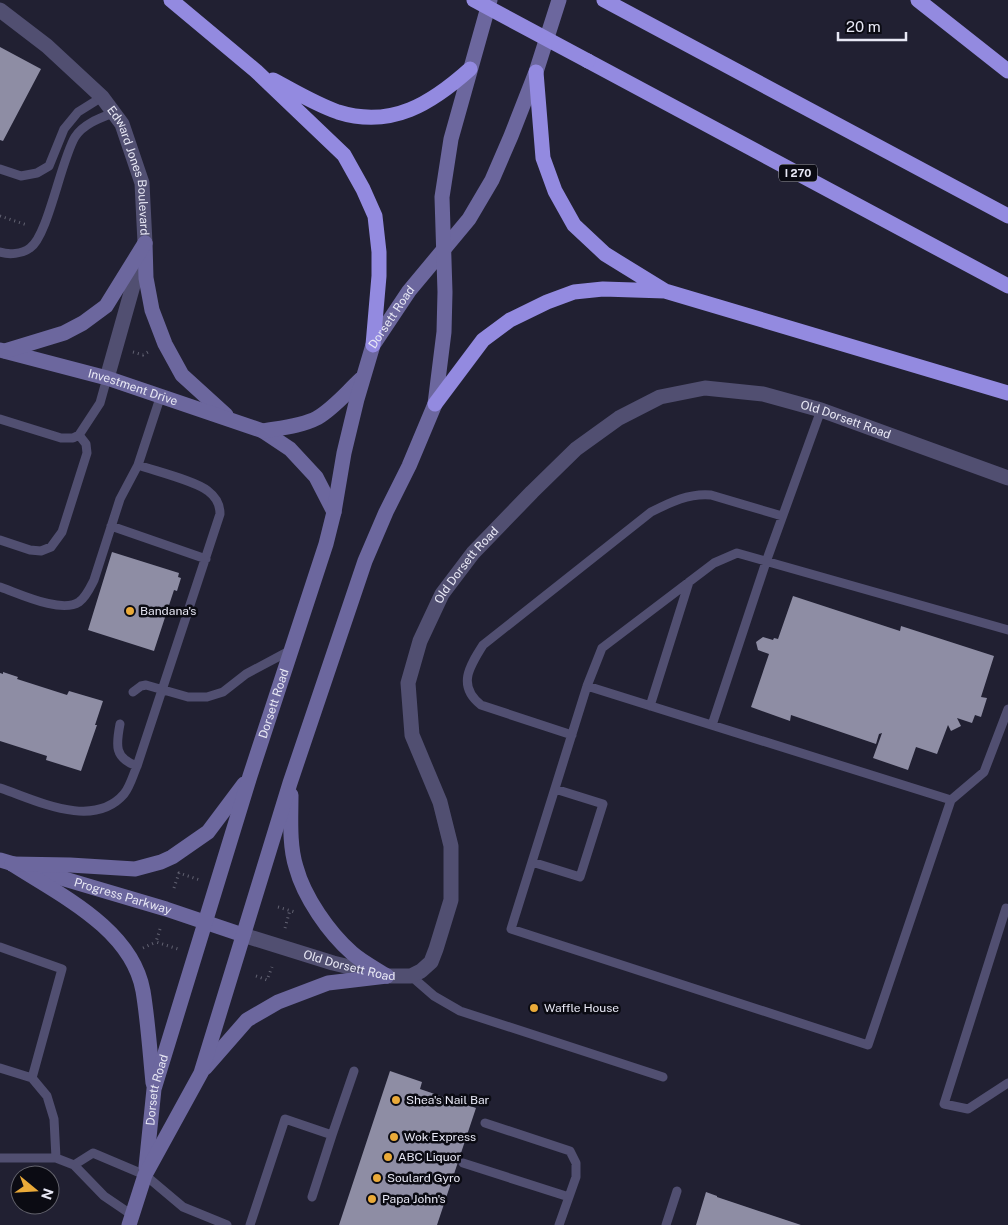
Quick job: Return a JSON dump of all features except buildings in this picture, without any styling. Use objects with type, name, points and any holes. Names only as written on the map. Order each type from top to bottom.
[{"type":"highway","points":[[171,0],[256,70],[344,155],[363,189],[375,216],[379,252],[379,276],[373,345]]},
{"type":"highway","name":"I 270","points":[[474,0],[1008,286]]},
{"type":"highway","points":[[918,0],[1008,71]]},
{"type":"highway","points":[[606,1],[1008,216]]},
{"type":"highway","points":[[256,70],[315,102],[340,112],[368,118],[404,113],[416,108],[446,91],[470,69]]},
{"type":"highway","points":[[536,72],[543,158],[555,191],[574,225],[605,254],[664,291]]},
{"type":"highway","points":[[435,404],[482,340],[510,320],[547,302],[574,292],[603,289],[664,291],[1008,392]]},
{"type":"main road","name":"Dorsett Road","points":[[131,1220],[145,1176],[200,1073],[290,783],[365,561],[386,512],[409,466],[435,404],[444,332],[445,292],[442,197],[451,139],[490,0]]},
{"type":"main road","name":"Dorsett Road","points":[[145,1176],[154,1089],[250,776],[334,512],[344,453],[362,378],[373,345],[408,291],[444,251],[469,219],[492,180],[536,72],[559,0]]},
{"type":"main road","points":[[2,351],[64,333],[83,323],[106,306],[145,244]]},
{"type":"main road","points":[[145,244],[152,310],[165,344],[182,375],[232,420]]},
{"type":"main road","name":"Investment Drive","points":[[2,351],[107,378],[263,431],[290,449],[316,477],[334,512]]},
{"type":"main road","points":[[263,431],[302,423],[316,418],[337,403],[362,378]]},
{"type":"main road","points":[[6,862],[135,869],[161,862],[177,854],[208,832],[250,776]]},
{"type":"main road","points":[[290,783],[296,868],[314,908],[333,934],[352,954],[387,976]]},
{"type":"main road","points":[[6,862],[83,909],[111,932],[130,955],[143,990],[154,1089]]},
{"type":"main road","name":"Progress Parkway","points":[[6,862],[166,909],[243,935]]},
{"type":"main road","points":[[200,1073],[247,1020],[278,1002],[328,983],[387,976]]},
{"type":"street","name":"Edward Jones Boulevard","points":[[0,10],[47,46],[102,96],[122,124],[142,184],[145,244],[107,378]]},
{"type":"street","name":"Old Dorsett Road","points":[[243,935],[333,963],[387,976],[411,976],[421,971],[431,962],[451,900],[452,846],[440,802],[412,734],[408,683],[420,641],[442,594],[473,553],[576,449],[618,418],[660,397],[705,388],[763,394],[820,410],[1008,478]]},
{"type":"lane","points":[[0,169],[21,176],[37,173],[49,166],[64,129],[78,112],[102,96]]},
{"type":"lane","points":[[0,252],[18,253],[31,248],[42,230],[75,137],[96,119],[114,113]]},
{"type":"lane","points":[[0,419],[61,438],[73,438],[79,434],[100,403],[107,378]]},
{"type":"lane","points":[[0,587],[62,606],[79,602],[88,592],[94,580],[120,499],[138,466],[161,395]]},
{"type":"lane","points":[[712,726],[766,562],[820,410]]},
{"type":"lane","points":[[0,540],[30,550],[41,551],[51,547],[62,532],[87,453],[86,444],[79,434]]},
{"type":"lane","points":[[0,788],[69,811],[90,811],[111,806],[125,793],[137,766],[220,514],[220,506],[216,498],[202,487],[138,466]]},
{"type":"lane","points":[[572,735],[481,705],[474,700],[467,682],[468,672],[483,645],[651,512],[669,503],[687,496],[711,495],[782,516]]},
{"type":"lane","points":[[111,526],[206,559]]},
{"type":"lane","points":[[1008,630],[737,553],[714,563],[602,648],[572,735],[511,928],[868,1045],[951,800],[984,772],[1008,709]]},
{"type":"lane","points":[[650,706],[689,582]]},
{"type":"lane","points":[[132,692],[146,685],[188,697],[208,697],[224,692],[246,674],[291,650]]},
{"type":"lane","points":[[588,686],[951,800]]},
{"type":"lane","points":[[120,724],[117,741],[118,750],[127,763],[137,766]]},
{"type":"lane","points":[[532,862],[580,877],[592,841],[603,804],[555,789]]},
{"type":"lane","points":[[1008,909],[1006,908],[944,1104],[968,1109],[1008,1083]]},
{"type":"lane","points":[[0,947],[62,969],[32,1078]]},
{"type":"lane","points":[[411,976],[434,996],[460,1011],[663,1077]]},
{"type":"lane","points":[[0,1068],[32,1078],[47,1096],[54,1119],[56,1158]]},
{"type":"lane","points":[[312,1197],[354,1071]]},
{"type":"lane","points":[[250,1225],[285,1119],[332,1135]]},
{"type":"lane","points":[[485,1123],[570,1151],[576,1163],[576,1177],[559,1225]]},
{"type":"lane","points":[[74,1165],[93,1153],[145,1176],[183,1207],[216,1223],[227,1225]]},
{"type":"lane","points":[[0,1158],[56,1158],[74,1165],[131,1220]]},
{"type":"lane","points":[[463,1163],[569,1197]]},
{"type":"lane","points":[[666,1225],[677,1191]]},
{"type":"path","points":[[133,352],[143,355],[154,350]]},
{"type":"path","points":[[174,888],[179,873],[200,880]]},
{"type":"path","points":[[278,907],[302,915]]},
{"type":"path","points":[[285,928],[290,910]]},
{"type":"path","points":[[156,942],[160,929]]},
{"type":"path","points":[[138,951],[156,942],[181,950]]},
{"type":"path","points":[[256,976],[267,980],[272,967]]},
{"type":"place","name":"Bandana's","points":[[130,611]]},
{"type":"place","name":"Waffle House","points":[[534,1008]]},
{"type":"place","name":"Shea's Nail Bar","points":[[396,1100]]},
{"type":"place","name":"Wok Express","points":[[394,1137]]},
{"type":"place","name":"ABC Liquor","points":[[388,1157]]},
{"type":"place","name":"Soulard Gyro","points":[[377,1178]]},
{"type":"place","name":"Papa John's","points":[[372,1199]]}]
